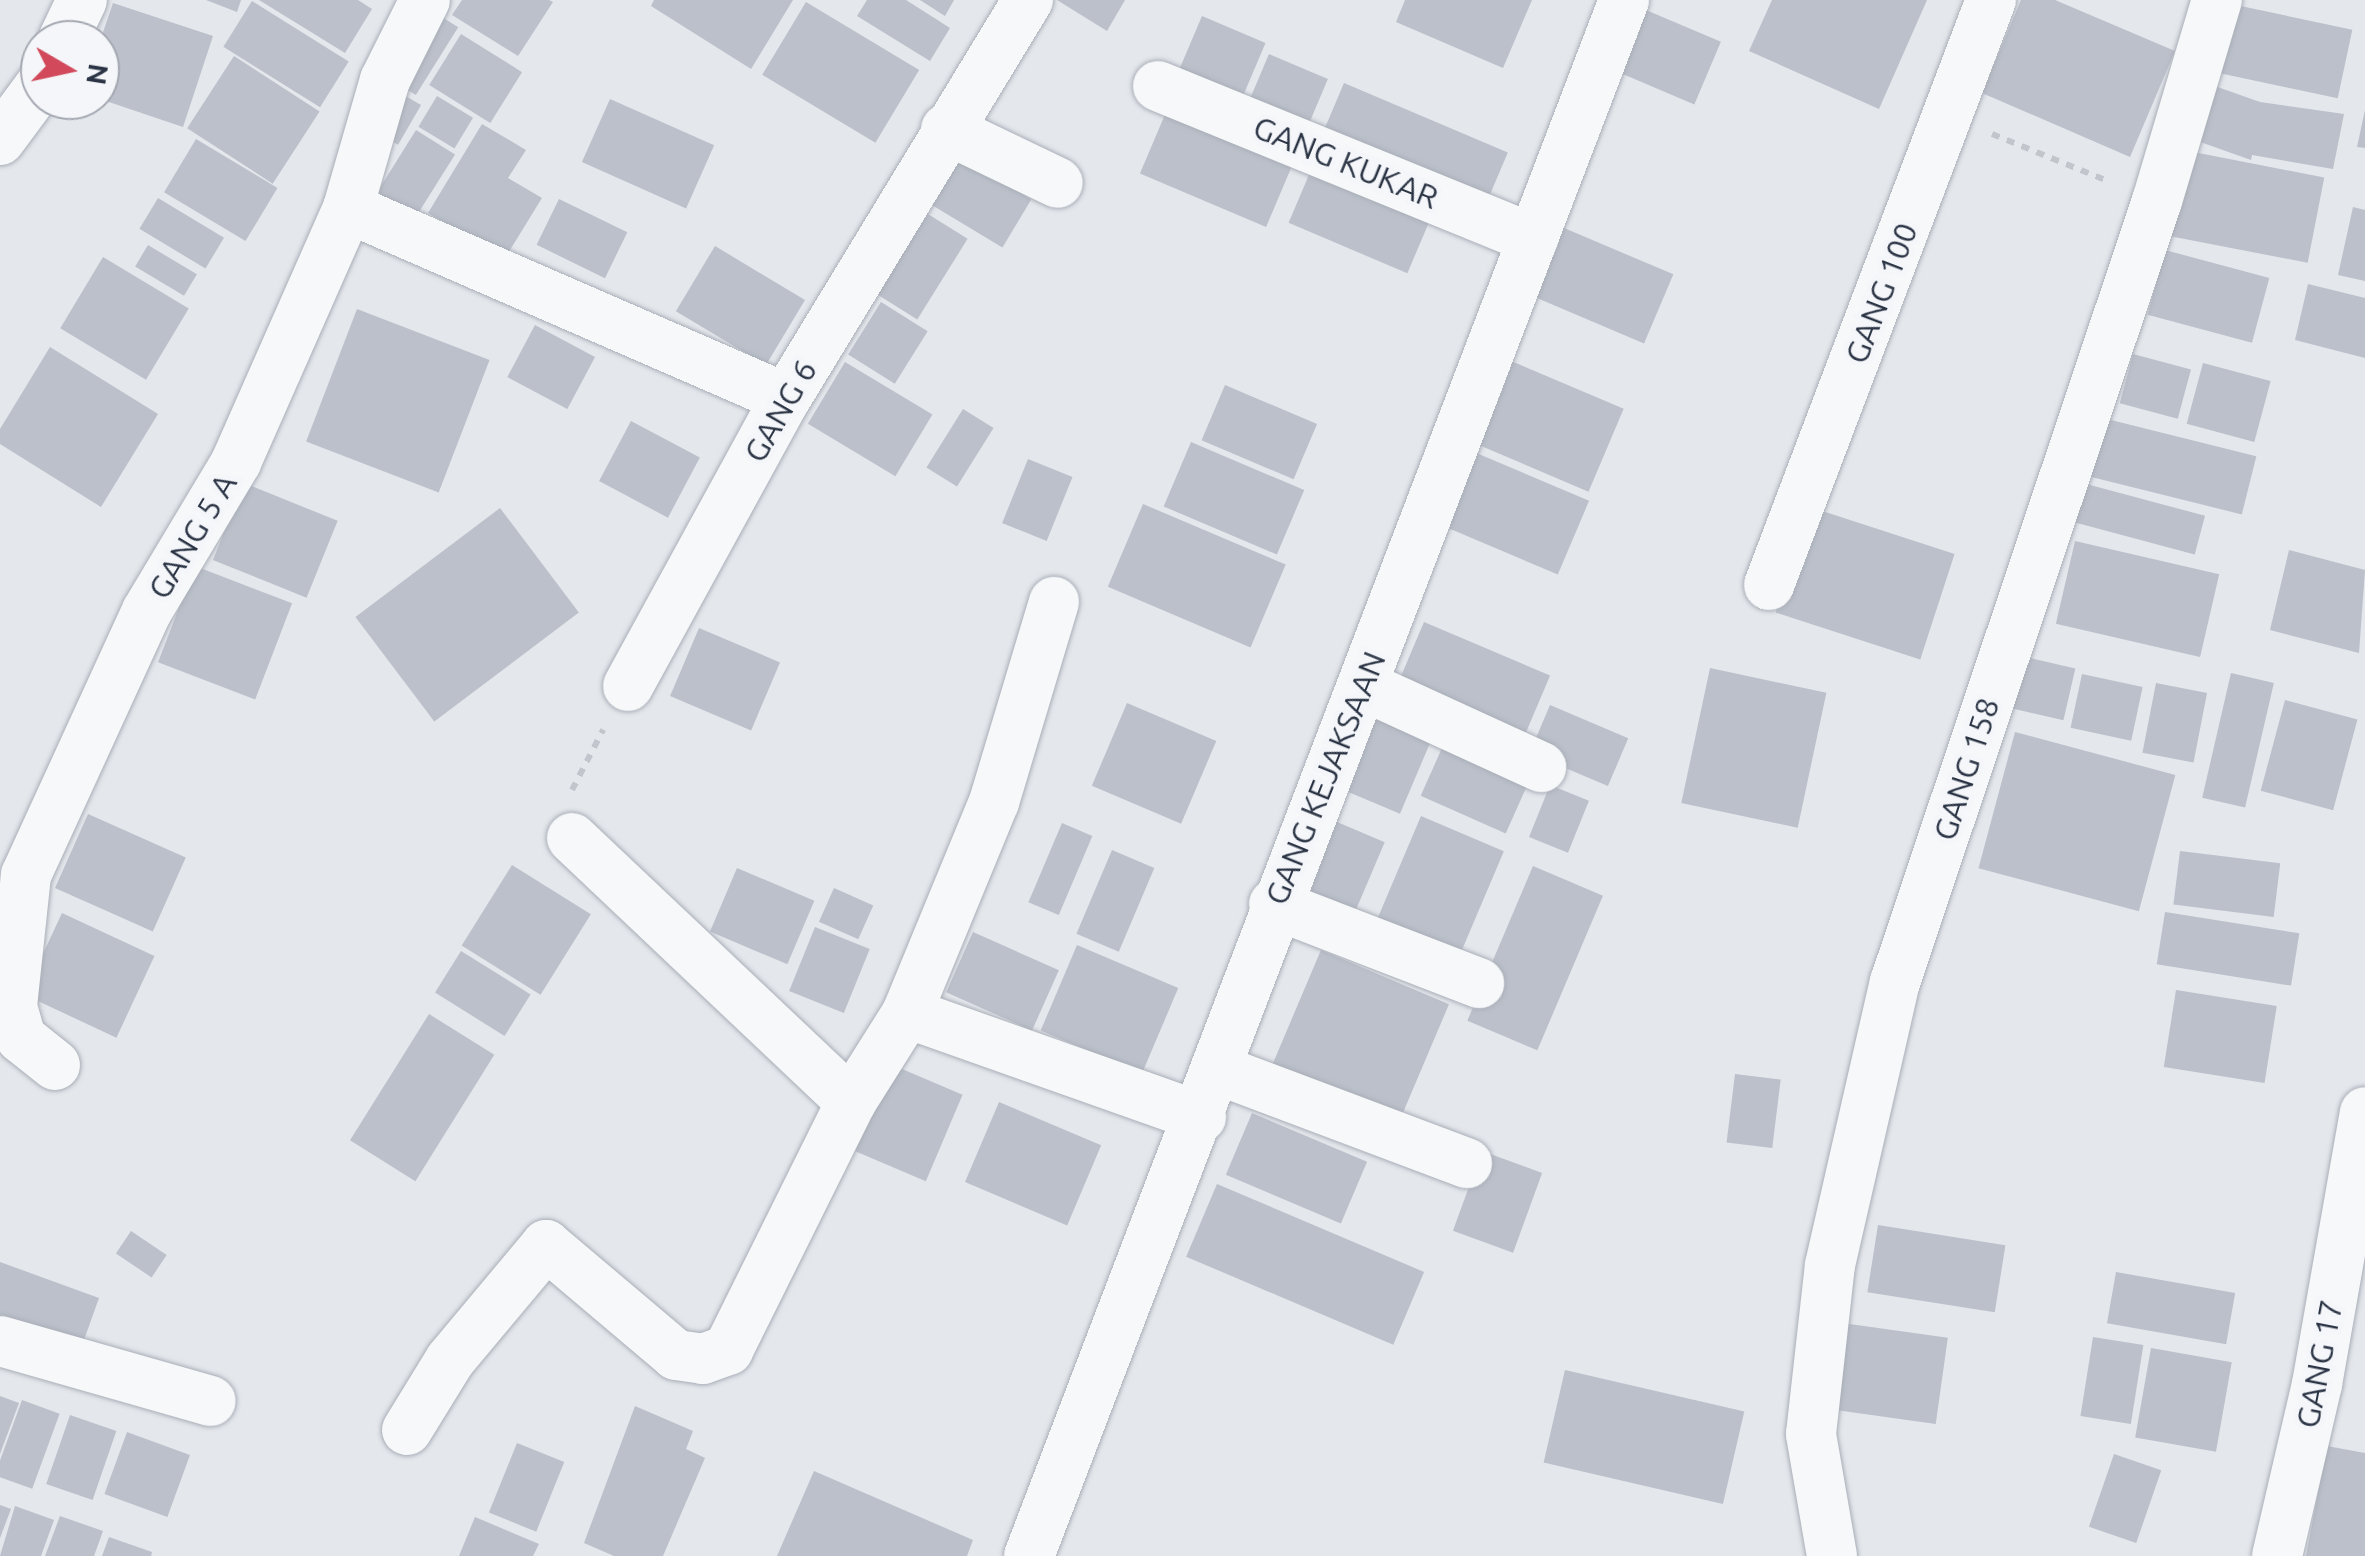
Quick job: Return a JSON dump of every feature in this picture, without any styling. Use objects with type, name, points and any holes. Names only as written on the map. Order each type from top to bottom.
[{"type":"street","name":"GANG 5 A","points":[[55,1064],[21,1038],[12,1006],[26,875],[147,611],[236,462],[348,208],[385,80],[425,0]]},
{"type":"street","name":"GANG 6","points":[[628,686],[786,398],[1028,0]]},
{"type":"street","name":"GANG KEJAKSAAN","points":[[1030,1556],[1218,1070],[1274,904],[1364,686],[1624,0]]},
{"type":"street","name":"GANG 100","points":[[1769,585],[1991,0]]},
{"type":"street","name":"GANG 158","points":[[1832,1556],[1812,1434],[1830,1265],[1895,982],[2157,202],[2217,0]]},
{"type":"street","name":"GANG KUKAR","points":[[1158,86],[1533,239]]},
{"type":"street","points":[[0,140],[20,113]]},
{"type":"street","points":[[946,130],[1058,183]]},
{"type":"street","points":[[348,208],[786,398]]},
{"type":"street","points":[[407,1430],[450,1360],[546,1246],[676,1355],[702,1359],[728,1350],[851,1102],[907,1013],[994,802],[1054,602]]},
{"type":"street","points":[[1364,686],[1541,766]]},
{"type":"street","points":[[572,838],[851,1102]]},
{"type":"street","points":[[1274,904],[1479,984]]},
{"type":"street","points":[[907,1013],[1200,1117]]},
{"type":"street","points":[[1218,1070],[1466,1163]]},
{"type":"street","name":"GANG 17","points":[[2277,1556],[2317,1384],[2365,1112]]},
{"type":"street","points":[[0,1341],[211,1401]]},
{"type":"path","points":[[1948,116],[2157,202]]},
{"type":"path","points":[[572,838],[569,800],[578,774],[628,686]]},
{"type":"building","points":[[206,0],[241,0],[237,12]]},
{"type":"building","points":[[259,0],[358,0],[372,9],[345,53]]},
{"type":"building","points":[[462,0],[553,2],[518,56],[452,15]]},
{"type":"building","points":[[654,0],[793,0],[751,69],[651,6]]},
{"type":"building","points":[[867,0],[906,0],[950,28],[930,61],[857,16]]},
{"type":"building","points":[[920,0],[954,0],[945,16]]},
{"type":"building","points":[[1057,0],[1125,0],[1107,31]]},
{"type":"building","points":[[1405,0],[1532,0],[1503,68],[1396,22]]},
{"type":"building","points":[[1772,0],[1927,0],[1879,109],[1749,51]]},
{"type":"building","points":[[2021,0],[2055,0],[2175,51],[2130,157],[1982,93]]},
{"type":"building","points":[[252,1],[349,61],[320,107],[223,47]]},
{"type":"building","points":[[806,2],[919,70],[875,143],[762,75]]},
{"type":"building","points":[[1627,2],[1721,42],[1694,104],[1600,65]]},
{"type":"building","points":[[113,3],[213,36],[183,127],[120,106],[120,20],[107,20]]},
{"type":"building","points":[[2231,4],[2352,30],[2338,98],[2216,72]]},
{"type":"building","points":[[437,14],[458,27],[416,95],[395,82]]},
{"type":"building","points":[[1202,16],[1266,43],[1235,115],[1172,88]]},
{"type":"building","points":[[461,34],[522,72],[490,123],[429,85]]},
{"type":"building","points":[[1269,54],[1328,79],[1302,141],[1243,116]]},
{"type":"building","points":[[234,56],[320,112],[273,184],[187,128]]},
{"type":"building","points":[[1344,83],[1508,153],[1481,216],[1317,147]]},
{"type":"building","points":[[2209,84],[2260,102],[2344,114],[2333,169],[2252,155],[2251,160],[2189,138]]},
{"type":"building","points":[[402,94],[421,105],[398,145],[379,134]]},
{"type":"building","points":[[437,96],[473,118],[454,148],[418,127]]},
{"type":"building","points":[[1172,98],[1298,152],[1266,227],[1140,173]]},
{"type":"building","points":[[610,99],[714,145],[686,208],[582,162]]},
{"type":"building","points":[[2365,110],[2365,148],[2357,147]]},
{"type":"building","points":[[482,124],[526,150],[508,178],[542,198],[505,258],[428,213]]},
{"type":"building","points":[[416,130],[455,154],[413,221],[374,197]]},
{"type":"building","points":[[196,139],[277,188],[245,241],[164,192]]},
{"type":"building","points":[[2178,149],[2324,177],[2308,263],[2161,234]]},
{"type":"building","points":[[949,150],[1031,199],[1002,247],[920,198]]},
{"type":"building","points":[[1314,163],[1433,213],[1407,273],[1289,223]]},
{"type":"building","points":[[158,198],[224,238],[205,269],[139,229]]},
{"type":"building","points":[[559,199],[627,232],[605,278],[537,245]]},
{"type":"building","points":[[915,206],[968,239],[917,319],[865,287]]},
{"type":"building","points":[[2353,207],[2365,210],[2365,281],[2338,275]]},
{"type":"building","points":[[1550,222],[1673,274],[1644,343],[1521,291]]},
{"type":"building","points":[[148,245],[197,274],[184,296],[135,266]]},
{"type":"building","points":[[715,246],[805,300],[766,365],[676,311]]},
{"type":"building","points":[[2165,250],[2269,278],[2252,343],[2148,315]]},
{"type":"building","points":[[103,257],[189,309],[146,380],[60,328]]},
{"type":"building","points":[[2308,284],[2365,298],[2365,358],[2295,340]]},
{"type":"building","points":[[881,302],[928,331],[895,384],[848,355]]},
{"type":"building","points":[[357,309],[490,360],[439,492],[306,442]]},
{"type":"building","points":[[535,325],[595,357],[567,409],[507,377]]},
{"type":"building","points":[[50,347],[158,414],[101,507],[0,444],[0,429]]},
{"type":"building","points":[[2133,354],[2191,370],[2178,419],[2120,403]]},
{"type":"building","points":[[1504,358],[1624,409],[1588,492],[1469,441]]},
{"type":"building","points":[[845,362],[932,415],[895,476],[808,424]]},
{"type":"building","points":[[2203,363],[2271,381],[2254,442],[2187,424]]},
{"type":"building","points":[[1225,385],[1317,424],[1294,479],[1202,440]]},
{"type":"building","points":[[963,409],[994,428],[957,487],[926,468]]},
{"type":"building","points":[[2103,418],[2256,456],[2242,514],[2088,476]]},
{"type":"building","points":[[631,421],[700,458],[668,518],[599,481]]},
{"type":"building","points":[[1191,442],[1304,490],[1277,554],[1164,506]]},
{"type":"building","points":[[1474,452],[1589,501],[1558,574],[1443,526]]},
{"type":"building","points":[[1028,459],[1073,477],[1047,541],[1002,523]]},
{"type":"building","points":[[2064,478],[2205,516],[2195,554],[2054,517]]},
{"type":"building","points":[[244,483],[338,521],[307,598],[213,560]]},
{"type":"building","points":[[1143,504],[1286,565],[1251,647],[1108,587]]},
{"type":"building","points":[[1810,507],[1955,554],[1920,660],[1776,613]]},
{"type":"building","points":[[500,508],[579,613],[434,722],[355,617]]},
{"type":"building","points":[[2075,541],[2219,574],[2200,657],[2056,624]]},
{"type":"building","points":[[2289,550],[2365,570],[2359,653],[2270,630]]},
{"type":"building","points":[[195,566],[292,603],[255,699],[158,662]]},
{"type":"building","points":[[1424,622],[1550,676],[1520,747],[1394,694]]},
{"type":"building","points":[[699,628],[780,662],[751,731],[670,696]]},
{"type":"building","points":[[2012,654],[2075,669],[2063,720],[2000,706]]},
{"type":"building","points":[[1710,668],[1826,693],[1798,828],[1681,803]]},
{"type":"building","points":[[2231,673],[2274,683],[2245,808],[2202,798]]},
{"type":"building","points":[[2082,674],[2143,687],[2131,741],[2071,728]]},
{"type":"building","points":[[2156,683],[2207,693],[2193,763],[2142,753]]},
{"type":"building","points":[[2285,700],[2357,719],[2333,810],[2261,791]]},
{"type":"building","points":[[1127,703],[1216,741],[1181,824],[1092,786]]},
{"type":"building","points":[[1359,703],[1434,735],[1400,814],[1325,782]]},
{"type":"building","points":[[1550,705],[1628,738],[1608,786],[1530,753]]},
{"type":"building","points":[[1450,730],[1535,768],[1506,834],[1421,796]]},
{"type":"building","points":[[2015,732],[2175,775],[2139,911],[1979,868]]},
{"type":"building","points":[[1550,785],[1589,801],[1568,853],[1529,837]]},
{"type":"building","points":[[88,814],[186,858],[153,932],[55,888]]},
{"type":"building","points":[[1323,816],[1385,842],[1354,914],[1293,888]]},
{"type":"building","points":[[1421,816],[1504,851],[1452,973],[1369,938]]},
{"type":"building","points":[[1062,823],[1092,836],[1059,915],[1028,902]]},
{"type":"building","points":[[1112,850],[1154,868],[1119,952],[1076,934]]},
{"type":"building","points":[[2180,851],[2280,863],[2274,917],[2173,905]]},
{"type":"building","points":[[512,865],[591,914],[541,995],[462,946]]},
{"type":"building","points":[[1533,866],[1603,896],[1537,1050],[1467,1021]]},
{"type":"building","points":[[737,868],[814,901],[787,964],[710,932]]},
{"type":"building","points":[[834,888],[873,905],[858,939],[819,922]]},
{"type":"building","points":[[2165,912],[2299,933],[2291,986],[2157,964]]},
{"type":"building","points":[[62,913],[154,956],[116,1038],[24,995]]},
{"type":"building","points":[[815,927],[870,949],[844,1013],[789,991]]},
{"type":"building","points":[[973,932],[1059,970],[1032,1031],[946,992]]},
{"type":"building","points":[[1077,945],[1178,988],[1142,1074],[1041,1031]]},
{"type":"building","points":[[1321,950],[1449,1004],[1400,1118],[1273,1064]]},
{"type":"building","points":[[461,951],[531,994],[505,1036],[435,993]]},
{"type":"building","points":[[2176,990],[2277,1006],[2265,1083],[2164,1067]]},
{"type":"building","points":[[429,1014],[494,1055],[415,1181],[350,1140]]},
{"type":"building","points":[[888,1063],[963,1095],[926,1181],[851,1150]]},
{"type":"building","points":[[1735,1074],[1781,1080],[1772,1148],[1727,1142]]},
{"type":"building","points":[[999,1102],[1101,1145],[1067,1225],[965,1182]]},
{"type":"building","points":[[1252,1113],[1367,1162],[1341,1224],[1226,1175]]},
{"type":"building","points":[[1482,1151],[1542,1173],[1513,1253],[1453,1231]]},
{"type":"building","points":[[1217,1184],[1424,1272],[1393,1345],[1186,1257]]},
{"type":"building","points":[[1878,1225],[2005,1245],[1995,1312],[1867,1292]]},
{"type":"building","points":[[131,1231],[167,1255],[152,1277],[116,1253]]},
{"type":"building","points":[[0,1262],[99,1298],[79,1354],[0,1325]]},
{"type":"building","points":[[2116,1272],[2235,1293],[2226,1344],[2107,1323]]},
{"type":"building","points":[[1828,1321],[1948,1338],[1936,1424],[1816,1407]]},
{"type":"building","points":[[2093,1337],[2143,1345],[2131,1424],[2080,1416]]},
{"type":"building","points":[[2151,1348],[2232,1362],[2216,1452],[2135,1438]]},
{"type":"building","points":[[1565,1370],[1744,1411],[1723,1504],[1544,1463]]},
{"type":"building","points":[[0,1396],[19,1403],[0,1454]]},
{"type":"building","points":[[22,1400],[60,1414],[32,1489],[0,1477],[0,1460]]},
{"type":"building","points":[[635,1406],[693,1431],[686,1449],[705,1458],[663,1556],[614,1556],[584,1543]]},
{"type":"building","points":[[70,1415],[116,1431],[93,1500],[46,1484]]},
{"type":"building","points":[[127,1432],[190,1455],[167,1517],[104,1494]]},
{"type":"building","points":[[517,1443],[564,1462],[536,1532],[489,1513]]},
{"type":"building","points":[[2327,1446],[2365,1453],[2365,1556],[2306,1556]]},
{"type":"building","points":[[2114,1454],[2161,1470],[2136,1543],[2089,1527]]},
{"type":"building","points":[[814,1471],[973,1540],[967,1556],[777,1556]]},
{"type":"building","points":[[0,1505],[11,1509],[0,1538]]},
{"type":"building","points":[[15,1506],[54,1520],[41,1556],[0,1556]]},
{"type":"building","points":[[60,1516],[103,1531],[94,1556],[45,1556]]},
{"type":"building","points":[[475,1517],[539,1544],[533,1556],[459,1556]]},
{"type":"building","points":[[109,1537],[152,1552],[151,1556],[102,1556]]}]
